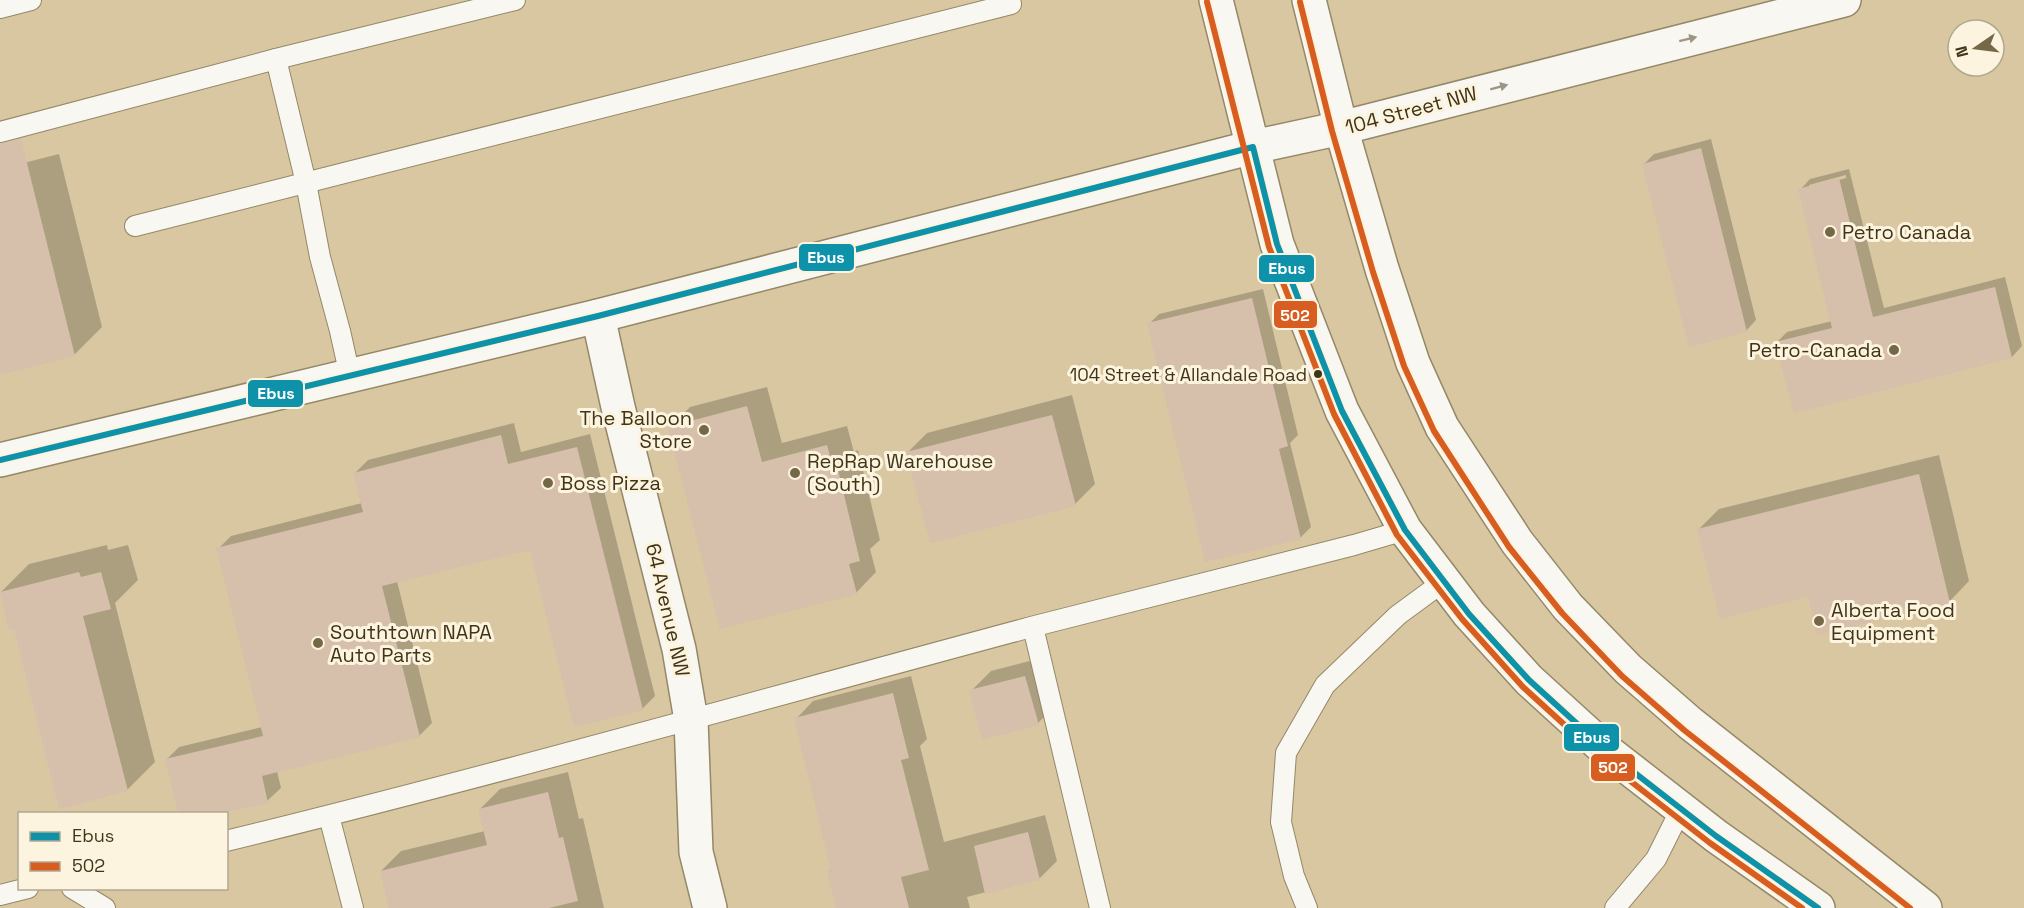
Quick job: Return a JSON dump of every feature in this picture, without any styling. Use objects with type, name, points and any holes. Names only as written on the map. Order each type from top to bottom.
[{"type":"main road","points":[[1216,0],[1276,244],[1342,411],[1405,530],[1469,614],[1529,680],[1608,752],[1716,836],[1818,908]]},
{"type":"main road","points":[[1309,0],[1341,128],[1382,269],[1413,363],[1442,427],[1516,542],[1568,607],[1646,684],[1690,723],[1925,908]]},
{"type":"main road","name":"104 Street NW","points":[[0,460],[598,316],[1252,147],[1341,128],[1844,0]]},
{"type":"main road","name":"64 Avenue NW","points":[[598,316],[618,407],[679,649],[691,720],[696,852],[710,908]]},
{"type":"lane","points":[[0,8],[31,0]]},
{"type":"lane","points":[[0,132],[515,0]]},
{"type":"lane","points":[[135,226],[1011,4],[1010,0]]},
{"type":"lane","points":[[276,60],[306,183],[320,257],[350,376]]},
{"type":"lane","points":[[228,841],[329,816],[1033,627],[1405,530]]},
{"type":"lane","points":[[1307,908],[1294,876],[1281,822],[1286,753],[1325,685],[1398,615],[1443,582]]},
{"type":"lane","points":[[1033,627],[1100,908]]},
{"type":"lane","points":[[1615,908],[1656,859],[1681,809]]},
{"type":"lane","points":[[329,816],[353,908]]},
{"type":"lane","points":[[0,895],[20,890]]},
{"type":"lane","points":[[75,890],[105,908]]},
{"type":"building","points":[[21,139],[75,356],[0,375],[0,144]]},
{"type":"building","name":"Petro-Canada","points":[[1701,148],[1747,332],[1689,347],[1642,164]]},
{"type":"building","name":"Petro-Canada","points":[[1839,178],[1873,317],[1995,287],[2012,358],[1794,413],[1775,342],[1832,328],[1798,189]]},
{"type":"building","points":[[1252,298],[1288,446],[1279,449],[1301,539],[1205,562],[1147,323]]},
{"type":"building","points":[[747,406],[762,462],[827,445],[834,471],[838,470],[860,561],[849,564],[857,594],[720,629],[668,427]]},
{"type":"building","points":[[1052,415],[1076,506],[930,543],[906,452]]},
{"type":"building","points":[[501,435],[508,464],[577,447],[643,710],[574,727],[530,550],[382,586],[420,737],[262,776],[268,803],[226,812],[178,812],[165,759],[263,736],[216,548],[363,512],[353,473]]},
{"type":"building","points":[[1919,474],[1950,603],[1817,635],[1808,597],[1720,619],[1697,529]]},
{"type":"building","points":[[79,572],[81,577],[101,572],[111,609],[83,616],[128,791],[59,809],[14,629],[9,630],[0,592]]},
{"type":"building","points":[[1025,676],[1039,725],[982,740],[969,690]]},
{"type":"building","points":[[893,693],[909,758],[901,760],[929,870],[901,877],[909,908],[836,908],[827,871],[831,870],[794,718]]},
{"type":"building","points":[[548,792],[559,838],[563,837],[578,901],[549,908],[389,908],[380,871],[487,845],[478,809]]},
{"type":"building","points":[[1028,832],[1040,880],[985,894],[974,846]]},
{"type":"transit line","name":"502","points":[[1207,2],[1269,247],[1334,414],[1397,535],[1462,619],[1523,687],[1602,759],[1710,843],[1802,908]]},
{"type":"transit line","name":"502","points":[[1300,2],[1332,131],[1373,272],[1404,366],[1434,431],[1509,547],[1562,613],[1622,676],[1684,730],[1910,908]]},
{"type":"transit line","name":"Ebus","points":[[0,460],[598,316],[1253,147],[1277,244],[1342,411],[1405,530],[1469,614],[1529,680],[1608,752],[1716,836],[1818,908]]},
{"type":"place","name":"Petro Canada","points":[[1830,232]]},
{"type":"place","name":"Petro-Canada","points":[[1894,350]]},
{"type":"place","name":"104 Street & Allandale Road","points":[[1318,374]]},
{"type":"place","name":"The Balloon Store","points":[[704,430]]},
{"type":"place","name":"RepRap Warehouse (South)","points":[[795,473]]},
{"type":"place","name":"Boss Pizza","points":[[548,483]]},
{"type":"place","name":"Alberta Food Equipment","points":[[1819,621]]},
{"type":"place","name":"Southtown NAPA Auto Parts","points":[[318,643]]}]
